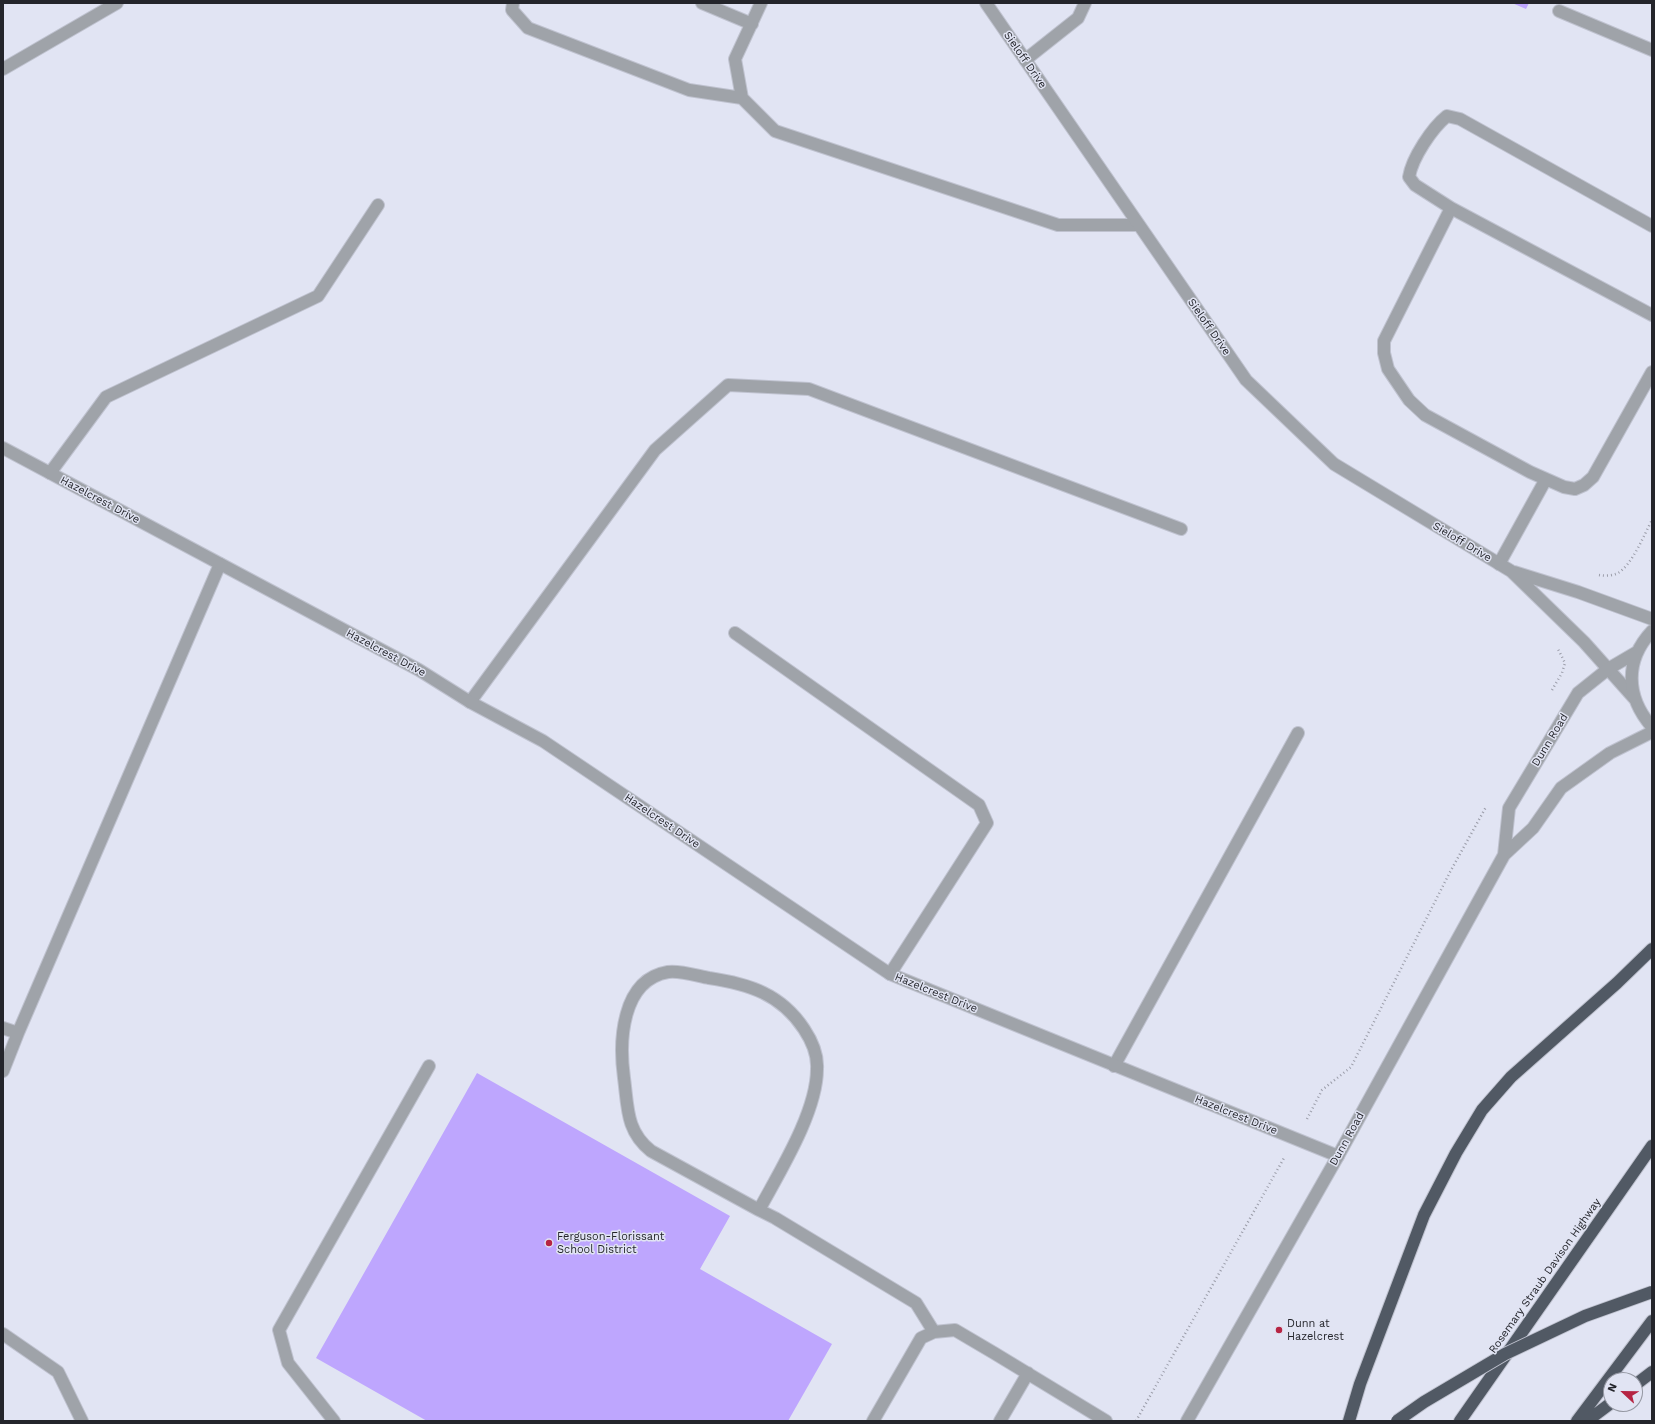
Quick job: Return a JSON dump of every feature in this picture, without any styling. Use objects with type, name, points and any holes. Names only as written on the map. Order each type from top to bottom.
[{"type":"highway","points":[[1349,1421],[1360,1384],[1424,1215],[1456,1153],[1482,1110],[1511,1077],[1611,988],[1652,949]]},
{"type":"highway","name":"Rosemary Straub Davison Highway","points":[[1460,1421],[1652,1146]]},
{"type":"highway","points":[[1397,1421],[1424,1402],[1505,1354],[1585,1316],[1652,1292]]},
{"type":"highway","points":[[1577,1421],[1652,1321]]},
{"type":"highway","points":[[1643,1379],[1652,1372]]},
{"type":"highway","points":[[1587,1421],[1603,1409]]},
{"type":"street","points":[[3,69],[117,3]]},
{"type":"street","points":[[513,3],[512,10],[528,28],[689,90],[742,98]]},
{"type":"street","points":[[702,3],[752,24]]},
{"type":"street","points":[[762,3],[735,59],[742,98],[775,131],[1058,225],[1138,225]]},
{"type":"street","name":"Sieloff Drive","points":[[986,3],[1246,380],[1334,464],[1511,571],[1578,592],[1652,619]]},
{"type":"street","points":[[1025,60],[1078,18],[1085,3]]},
{"type":"street","points":[[1559,10],[1652,50]]},
{"type":"street","points":[[1652,226],[1460,119],[1447,116],[1437,124],[1411,167],[1410,177],[1415,185],[1452,208],[1652,315]]},
{"type":"street","points":[[50,473],[106,397],[318,296],[378,205]]},
{"type":"street","points":[[1452,208],[1384,341],[1384,353],[1388,369],[1409,400],[1425,415],[1530,472],[1564,487],[1575,489],[1584,485],[1593,477],[1652,372]]},
{"type":"street","points":[[470,702],[655,450],[728,385],[809,389],[1181,529]]},
{"type":"street","name":"Hazelcrest Drive","points":[[3,448],[419,670],[470,702],[543,741],[890,974],[1338,1156]]},
{"type":"street","points":[[1499,564],[1546,479]]},
{"type":"street","points":[[3,1071],[220,564]]},
{"type":"street","name":"Sieloff Drive","points":[[1511,571],[1584,642],[1634,698]]},
{"type":"street","points":[[1652,631],[1637,652],[1632,678],[1634,698],[1642,716],[1652,727]]},
{"type":"street","points":[[735,633],[980,805],[987,823],[890,974]]},
{"type":"street","name":"Dunn Road","points":[[1504,855],[1509,808],[1578,693],[1608,669],[1637,652]]},
{"type":"street","name":"Dunn Road","points":[[1187,1421],[1338,1156],[1504,855],[1533,828],[1562,788],[1610,753],[1652,732]]},
{"type":"street","points":[[1114,1066],[1298,733]]},
{"type":"street","points":[[759,1210],[799,1133],[809,1110],[816,1087],[818,1068],[812,1041],[790,1012],[770,996],[758,990],[736,982],[690,974],[669,972],[658,975],[647,981],[640,989],[626,1014],[623,1025],[621,1059],[630,1123],[643,1145],[651,1151],[759,1210],[916,1303],[934,1332]]},
{"type":"street","points":[[3,1028],[18,1033]]},
{"type":"street","points":[[334,1421],[288,1363],[279,1330],[429,1066]]},
{"type":"street","points":[[873,1421],[921,1338],[934,1332],[955,1330],[1106,1421]]},
{"type":"street","points":[[3,1334],[58,1372],[82,1421]]},
{"type":"street","points":[[1000,1421],[1028,1373]]},
{"type":"path","points":[[1596,575],[1608,576],[1617,573],[1627,565],[1652,520]]},
{"type":"path","points":[[1550,693],[1562,673],[1565,663],[1556,646]]},
{"type":"path","points":[[1314,1107],[1322,1090],[1351,1067],[1447,879],[1489,803]]},
{"type":"path","points":[[1136,1421],[1276,1172]]},
{"type":"building","points":[[1512,3],[1529,3],[1526,9]]},
{"type":"building","name":"Ferguson-Florissant School District","points":[[477,1073],[730,1216],[700,1269],[832,1344],[788,1421],[427,1421],[316,1358]]},
{"type":"place","name":"Ferguson-Florissant School District","points":[[549,1243]]},
{"type":"place","name":"Dunn at Hazelcrest","points":[[1279,1330]]}]
